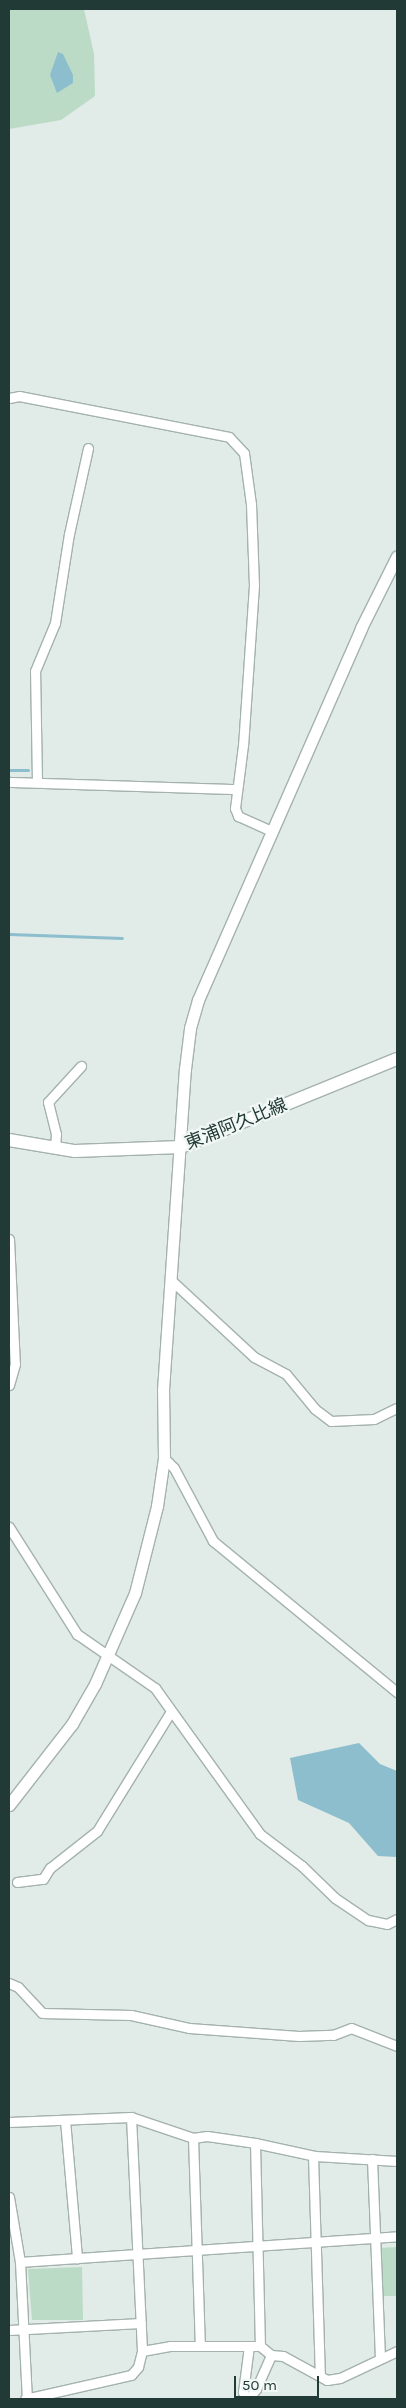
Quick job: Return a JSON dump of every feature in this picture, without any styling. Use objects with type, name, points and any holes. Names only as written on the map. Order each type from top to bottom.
[{"type":"main road","name":"東浦阿久比線","points":[[9,1140],[55,1148],[96,1151],[181,1147],[397,1060]]},
{"type":"street","points":[[9,398],[19,396],[230,437],[244,453],[252,504],[254,585],[243,745],[235,789],[238,816],[272,831]]},
{"type":"street","points":[[37,782],[35,671],[53,630],[88,448]]},
{"type":"street","points":[[9,1805],[28,1786],[72,1724],[109,1654],[135,1593],[157,1506],[164,1458],[163,1390],[186,1061],[198,1000],[361,628],[397,556]]},
{"type":"street","points":[[9,782],[235,789]]},
{"type":"street","points":[[55,1148],[56,1134],[48,1102],[81,1066]]},
{"type":"street","points":[[9,1239],[15,1364],[9,1385]]},
{"type":"street","points":[[172,1281],[249,1352],[286,1374],[315,1409],[331,1421],[374,1419],[397,1408]]},
{"type":"street","points":[[164,1458],[174,1468],[212,1541],[397,1692]]},
{"type":"street","points":[[9,1527],[77,1634],[147,1681],[172,1711],[260,1834],[302,1866],[335,1898],[368,1920],[387,1924],[397,1919]]},
{"type":"street","points":[[17,1882],[43,1879],[50,1868],[97,1831],[172,1711]]},
{"type":"street","points":[[9,1983],[18,1987],[42,2013],[131,2015],[189,2028],[299,2036],[333,2035],[351,2028],[397,2046]]},
{"type":"street","points":[[9,2197],[20,2262],[26,2399],[131,2375],[138,2367],[142,2351],[139,2254],[131,2117]]},
{"type":"street","points":[[9,2122],[131,2117],[193,2138],[207,2136],[255,2143],[312,2156],[397,2161]]},
{"type":"street","points":[[65,2120],[77,2258]]},
{"type":"street","points":[[193,2138],[200,2346]]},
{"type":"street","points":[[255,2143],[260,2346]]},
{"type":"street","points":[[312,2156],[320,2376]]},
{"type":"street","points":[[372,2160],[380,2358]]},
{"type":"street","points":[[20,2262],[397,2236]]},
{"type":"street","points":[[9,2330],[141,2323]]},
{"type":"street","points":[[142,2351],[200,2346],[260,2346],[271,2355],[283,2356],[327,2380],[340,2378],[380,2358],[397,2352]]},
{"type":"street","points":[[249,2346],[243,2392],[247,2399],[256,2389],[271,2355]]},
{"type":"green space","points":[[9,9],[84,9],[94,54],[95,96],[61,120],[9,129]]},
{"type":"green space","points":[[397,2247],[397,2296],[383,2296],[380,2248]]},
{"type":"green space","points":[[82,2267],[83,2320],[32,2320],[28,2269]]},
{"type":"water","points":[[58,52],[63,54],[73,75],[73,83],[57,93],[50,75]]},
{"type":"water","points":[[359,1743],[380,1764],[397,1771],[397,1857],[378,1856],[349,1823],[298,1800],[290,1758]]},
{"type":"waterway","points":[[9,770],[28,770]]},
{"type":"waterway","points":[[9,934],[122,938]]}]
